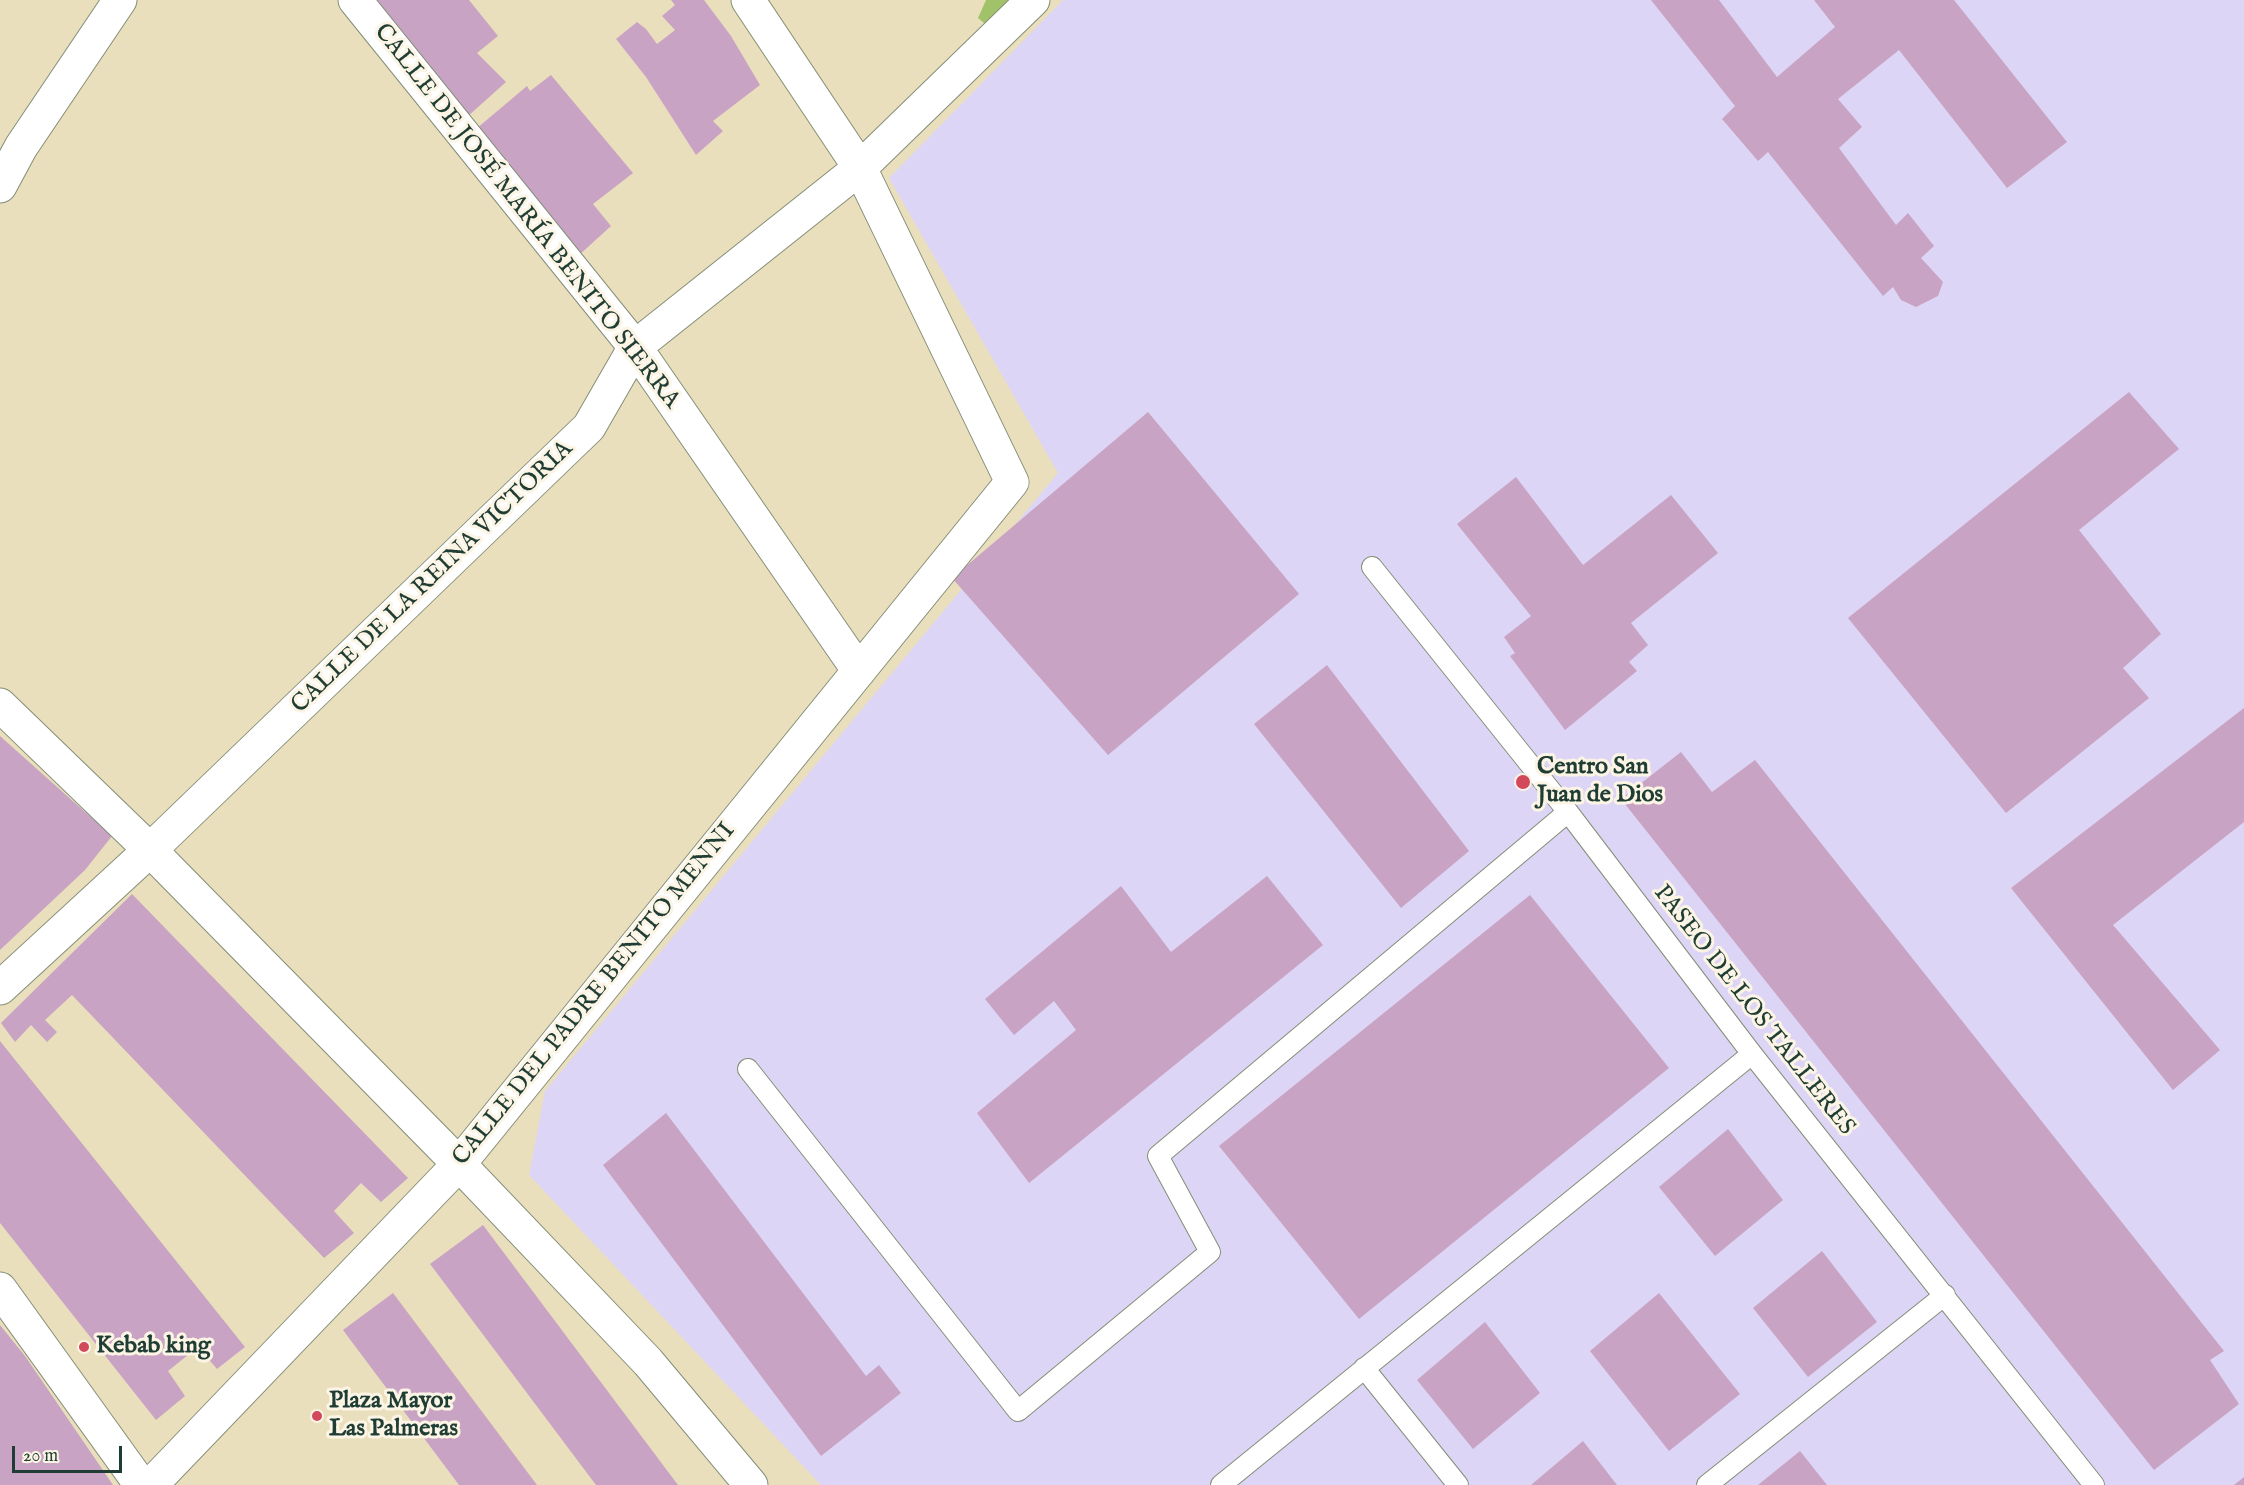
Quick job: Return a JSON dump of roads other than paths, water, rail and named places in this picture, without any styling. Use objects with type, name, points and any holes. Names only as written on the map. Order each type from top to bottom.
[{"type":"street","points":[[0,186],[21,147],[120,0]]},
{"type":"street","name":"CALLE DE JOSÉ MARÍA BENITO SIERRA","points":[[355,0],[635,347],[859,671]]},
{"type":"street","points":[[748,0],[860,168]]},
{"type":"street","name":"CALLE DE LA REINA VICTORIA","points":[[0,988],[150,850],[589,428],[635,347],[860,168],[1034,0]]},
{"type":"street","name":"CALLE DEL PADRE BENITO MENNI","points":[[152,1485],[459,1164],[1012,482],[860,168]]},
{"type":"street","points":[[0,705],[150,850],[459,1164],[648,1362],[751,1485]]},
{"type":"street","points":[[0,1289],[141,1485]]},
{"type":"lane","name":"PASEO DE LOS TALLERES","points":[[1372,567],[1568,812],[1752,1054],[1945,1294],[2094,1485]]},
{"type":"lane","points":[[748,1069],[1018,1411],[1210,1252],[1158,1156],[1568,812]]},
{"type":"lane","points":[[1221,1485],[1752,1054]]},
{"type":"lane","points":[[1707,1485],[1945,1294]]},
{"type":"lane","points":[[1364,1368],[1458,1485]]},
{"type":"place","name":"Centro San Juan de Dios","points":[[1523,782]]},
{"type":"place","name":"Kebab king","points":[[84,1347]]},
{"type":"place","name":"Plaza Mayor Las Palmeras","points":[[317,1416]]}]
